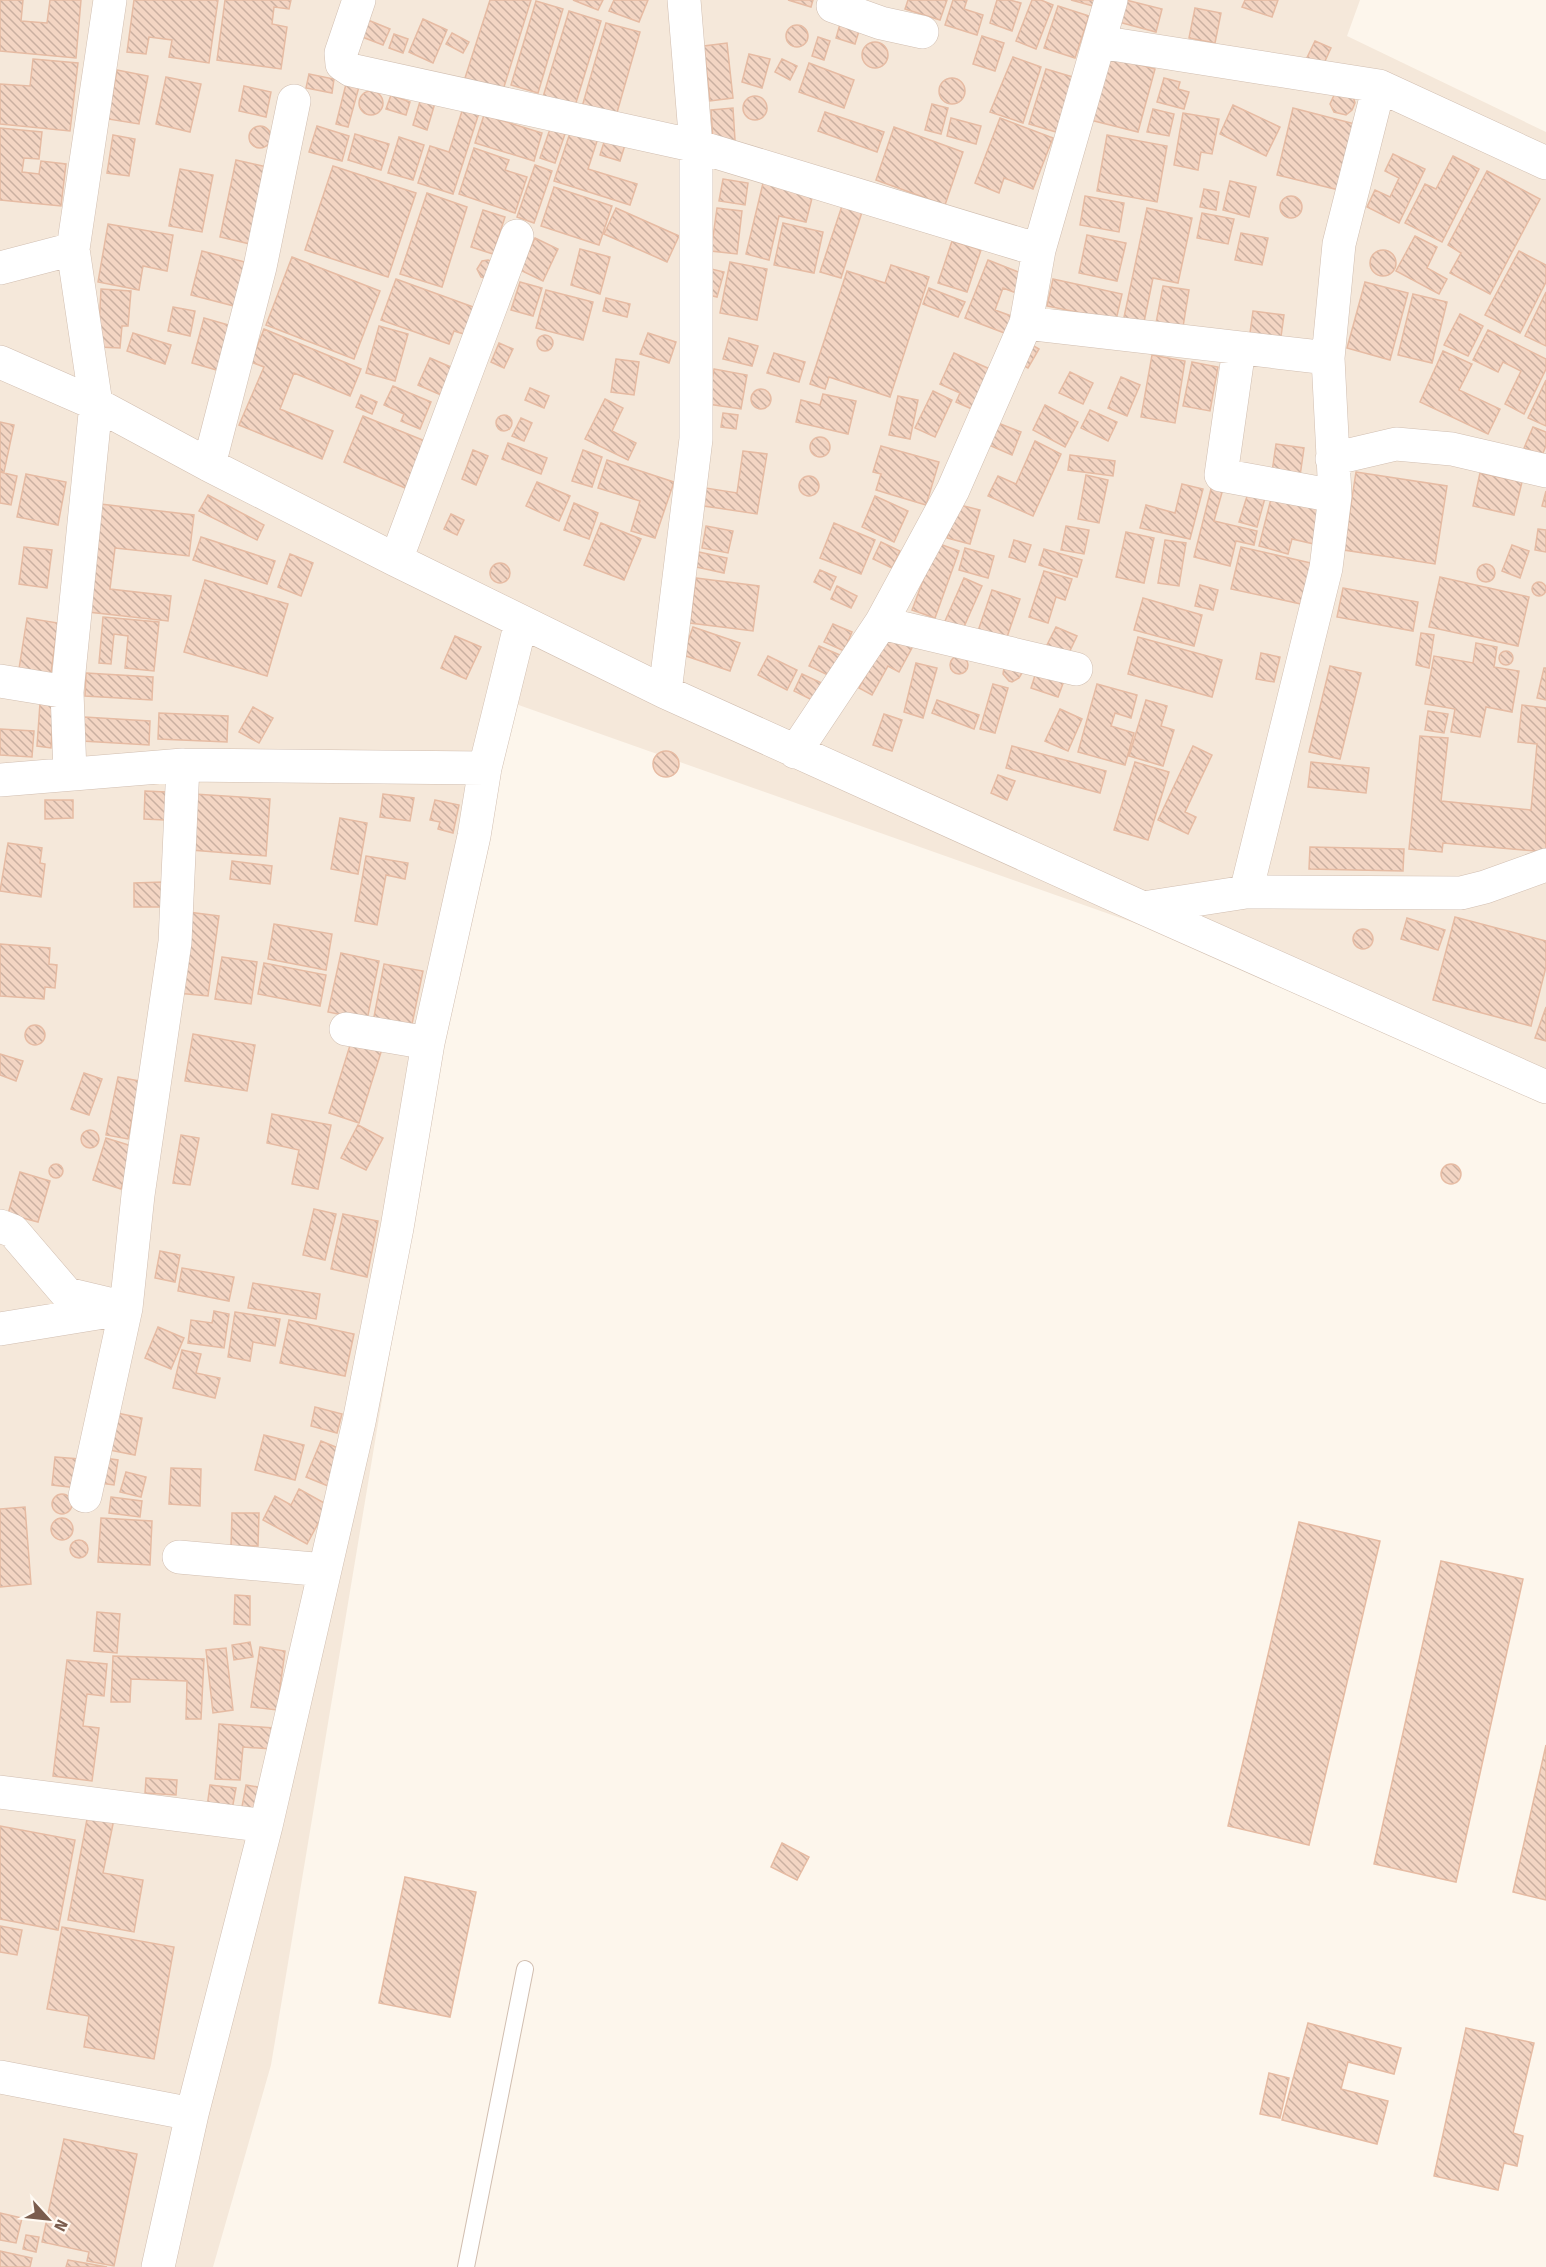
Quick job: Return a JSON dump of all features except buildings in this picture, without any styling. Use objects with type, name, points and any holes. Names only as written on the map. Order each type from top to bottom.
[{"type":"street","points":[[70,773],[67,692],[96,404],[73,249],[110,0]]},
{"type":"street","points":[[358,0],[341,53],[342,64],[351,70],[696,146],[1039,250]]},
{"type":"street","points":[[665,692],[696,440],[696,146],[684,0]]},
{"type":"street","points":[[795,752],[881,623],[953,490],[1026,323],[1039,250],[1111,0]]},
{"type":"street","points":[[833,6],[887,11],[922,32]]},
{"type":"street","points":[[1099,42],[1380,86],[1546,163]]},
{"type":"street","points":[[1246,892],[1326,568],[1335,495],[1328,358],[1339,244],[1380,86]]},
{"type":"street","points":[[209,465],[260,267],[294,101]]},
{"type":"street","points":[[396,560],[517,236]]},
{"type":"street","points":[[0,268],[73,249]]},
{"type":"street","points":[[1026,323],[1328,358]]},
{"type":"street","points":[[1239,349],[1221,475],[1335,495]]},
{"type":"street","points":[[0,362],[96,404],[209,465],[396,560],[665,692],[1143,909],[1546,1087]]},
{"type":"street","points":[[1332,459],[1396,444],[1452,449],[1546,471]]},
{"type":"street","points":[[158,2267],[192,2114],[266,1826],[359,1422],[397,1228],[428,1043],[474,836],[485,768],[521,622]]},
{"type":"street","points":[[881,623],[1076,669]]},
{"type":"street","points":[[0,681],[67,692]]},
{"type":"street","points":[[0,780],[183,765],[485,768]]},
{"type":"street","points":[[86,1496],[126,1308],[138,1196],[175,942],[183,765]]},
{"type":"street","points":[[1143,909],[1246,892],[1461,893],[1485,888],[1546,865]]},
{"type":"street","points":[[346,1029],[428,1043]]},
{"type":"street","points":[[0,1226],[13,1231],[67,1294],[126,1308]]},
{"type":"street","points":[[0,1329],[126,1308]]},
{"type":"street","points":[[179,1557],[326,1570]]},
{"type":"street","points":[[0,1792],[266,1826]]},
{"type":"street","points":[[0,2077],[192,2114]]},
{"type":"lane","points":[[466,2267],[525,1969]]},
{"type":"shaded area","points":[[0,0],[1360,0],[1347,36],[1546,132],[1546,1086],[1239,960],[499,698],[271,2065],[213,2267],[0,2267]]}]
